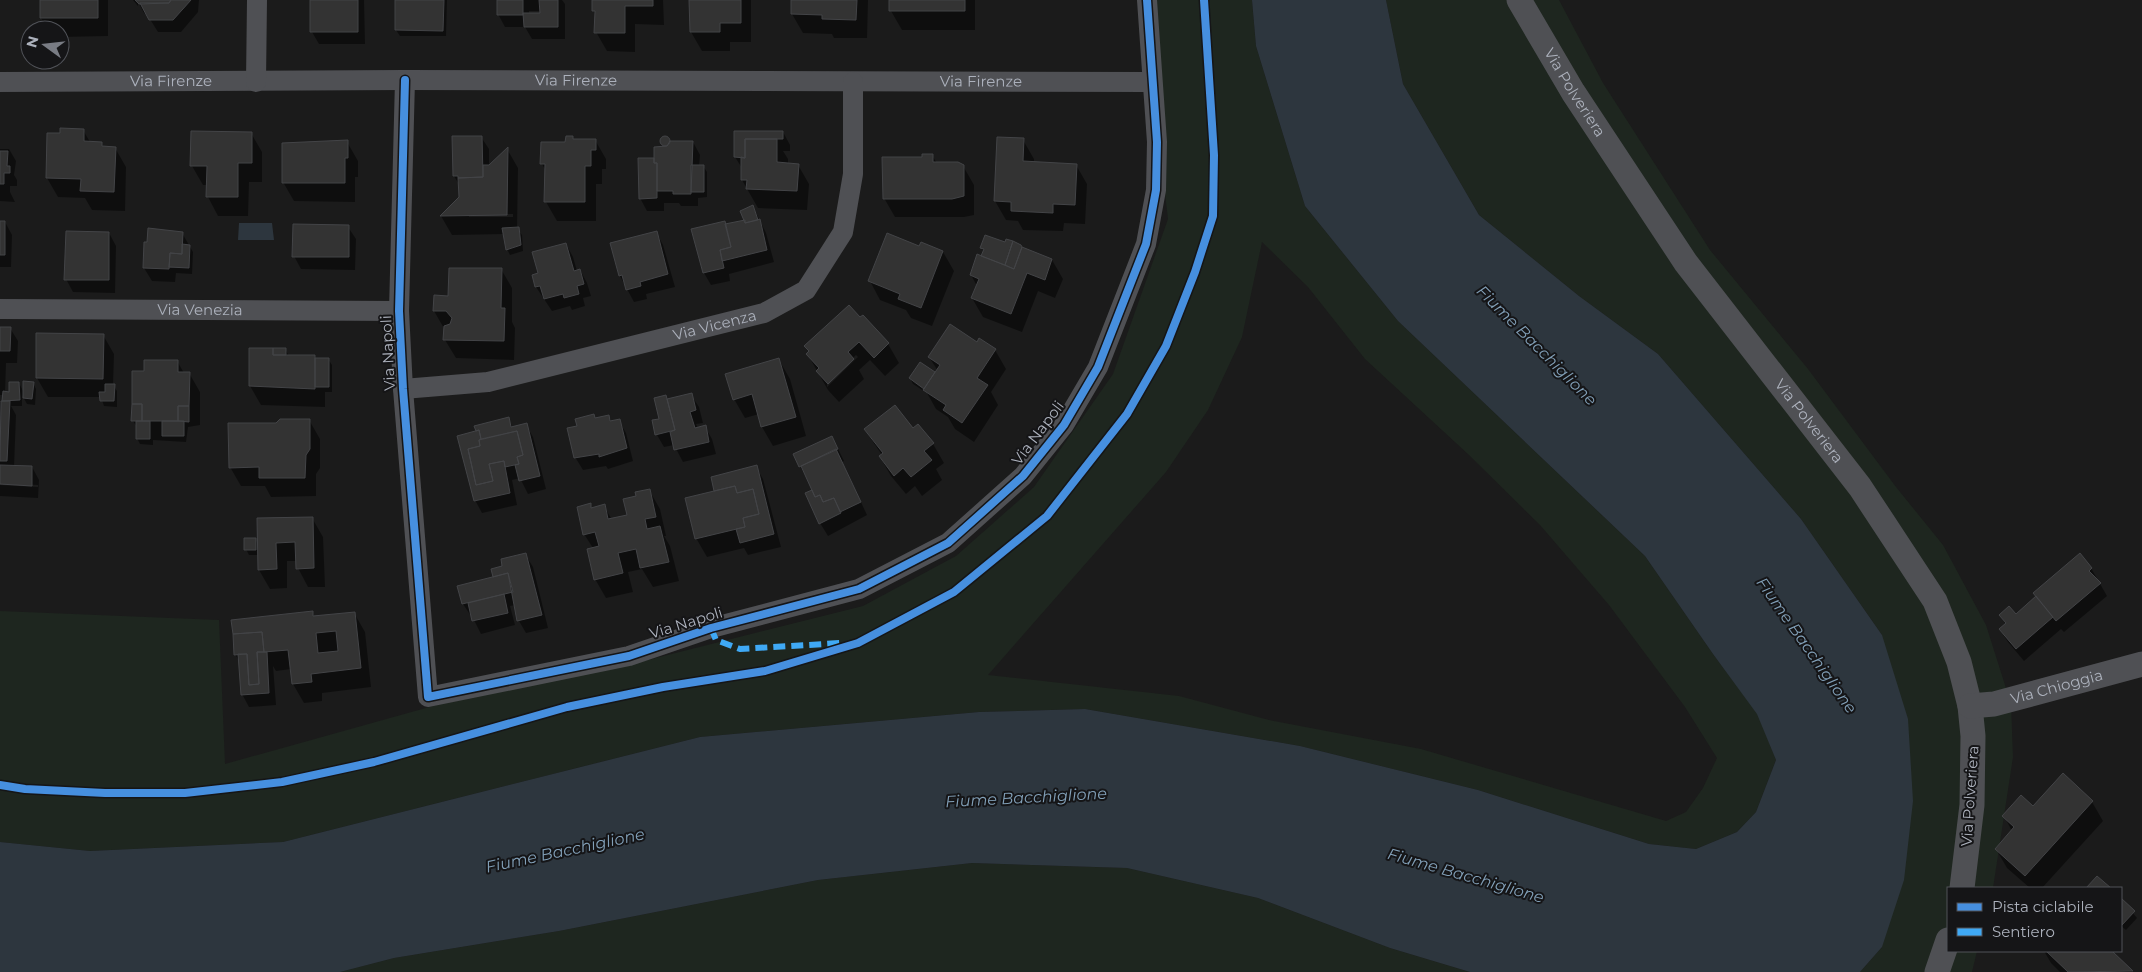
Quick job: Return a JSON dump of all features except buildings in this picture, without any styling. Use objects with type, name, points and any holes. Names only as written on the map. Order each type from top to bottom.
[{"type":"street","points":[[256,82],[257,0]]},
{"type":"street","name":"Via Napoli","points":[[405,80],[399,311],[403,389],[428,697],[629,656],[712,628],[859,589],[948,543],[1023,476],[1064,425],[1098,367],[1146,244],[1156,190],[1157,142],[1147,0]]},
{"type":"street","name":"Via Polveriera","points":[[1519,0],[1573,92],[1686,263],[1854,479],[1935,601],[1959,662],[1970,706],[1973,736],[1972,806],[1962,887]]},
{"type":"street","name":"Via Firenze","points":[[0,82],[405,80],[1152,82]]},
{"type":"street","name":"Via Vicenza","points":[[403,389],[488,382],[764,313],[806,290],[843,232],[853,174],[853,82]]},
{"type":"street","name":"Via Venezia","points":[[0,309],[399,311]]},
{"type":"street","name":"Via Chioggia","points":[[1970,706],[1994,704],[2142,664]]},
{"type":"street","points":[[1938,972],[1947,943]]},
{"type":"shaded area","points":[[1151,0],[1252,0],[1256,46],[1305,206],[1398,321],[1645,556],[1713,654],[1758,714],[1776,760],[1756,812],[1737,832],[1696,849],[1649,844],[1478,790],[1300,746],[1085,709],[979,712],[700,737],[283,842],[90,851],[0,842],[0,611],[219,620],[225,764],[433,706],[640,662],[863,606],[956,556],[1034,487],[1113,374],[1168,219],[1152,82]],"holes":[[[1262,242],[1308,287],[1365,359],[1469,455],[1540,525],[1609,605],[1685,707],[1717,758],[1703,788],[1686,812],[1666,821],[1421,749],[1269,720],[1179,696],[988,675],[1166,472],[1208,410],[1242,337]]]},
{"type":"shaded area","points":[[1386,0],[1559,0],[1603,83],[1710,250],[1808,369],[1896,487],[1943,545],[1986,625],[2011,704],[2013,757],[1993,887],[1947,887],[1947,952],[1977,952],[1972,972],[1860,972],[1882,947],[1882,635],[1801,519],[1658,354],[1579,296],[1479,215],[1403,84]]},
{"type":"shaded area","points":[[972,863],[1127,868],[1258,898],[1390,948],[1470,972],[340,972],[394,958],[559,931],[818,880]]},
{"type":"water","name":"Fiume Bacchiglione","points":[[1252,0],[1386,0],[1403,84],[1479,215],[1579,296],[1658,354],[1801,519],[1882,635],[1908,719],[1913,801],[1904,880],[1882,947],[1860,972],[1470,972],[1390,948],[1258,898],[1127,868],[972,863],[818,880],[559,931],[394,958],[340,972],[0,972],[0,842],[90,851],[283,842],[700,737],[979,712],[1085,709],[1300,746],[1478,790],[1649,844],[1696,849],[1737,832],[1756,812],[1776,760],[1757,714],[1645,556],[1398,321],[1305,206],[1256,46]]},
{"type":"water","points":[[239,223],[272,223],[274,240],[238,240]]},
{"type":"marked path","points":[[711,628],[716,640],[740,649],[841,643]]},
{"type":"cycle path","points":[[405,80],[399,311],[403,389],[428,697],[629,656],[711,628],[859,589],[948,543],[1023,476],[1064,425],[1098,367],[1146,244],[1156,190],[1157,142],[1147,0]]},
{"type":"cycle path","points":[[0,785],[25,789],[105,793],[185,793],[282,782],[374,762],[567,707],[663,687],[765,671],[858,643],[954,592],[1047,516],[1127,414],[1166,346],[1195,272],[1213,216],[1214,155],[1204,0]]}]
